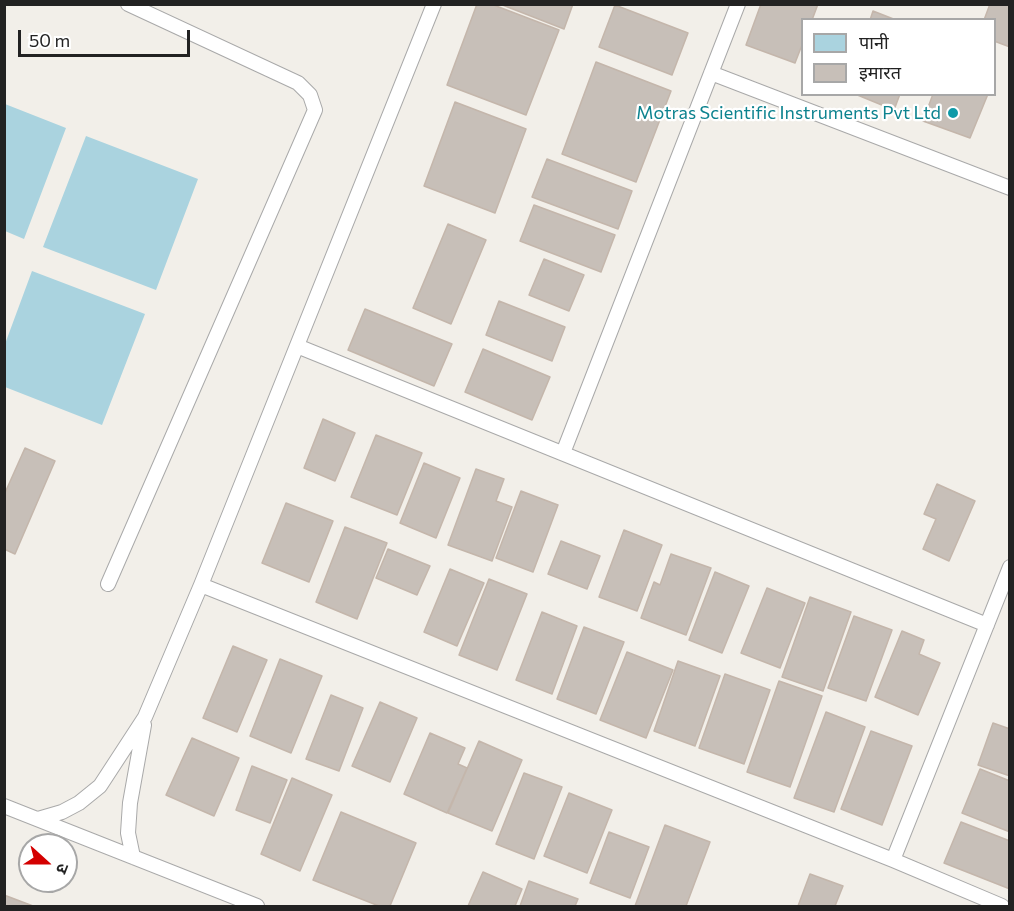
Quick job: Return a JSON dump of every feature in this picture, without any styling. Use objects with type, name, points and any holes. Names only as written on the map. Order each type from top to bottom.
[{"type":"lane","points":[[108,584],[315,110],[310,95],[298,84],[128,4]]},
{"type":"lane","points":[[38,819],[70,808],[100,786],[145,717],[201,585],[434,4]]},
{"type":"lane","points":[[563,453],[738,4]]},
{"type":"lane","points":[[711,73],[1010,188]]},
{"type":"lane","points":[[297,346],[987,625]]},
{"type":"lane","points":[[893,860],[1010,567]]},
{"type":"lane","points":[[201,585],[893,860],[1002,906]]},
{"type":"lane","points":[[133,857],[128,833],[130,803],[145,717]]},
{"type":"lane","points":[[4,806],[257,906]]},
{"type":"water","points":[[5,104],[66,128],[24,239],[5,231]]},
{"type":"water","points":[[86,136],[198,179],[156,290],[43,247]]},
{"type":"water","points":[[32,271],[145,314],[102,425],[5,387],[5,344]]},
{"type":"building","points":[[477,4],[491,4],[559,30],[526,115],[447,85]]},
{"type":"building","points":[[500,4],[573,4],[564,29]]},
{"type":"building","points":[[761,4],[818,4],[813,18],[801,18],[801,48],[795,63],[746,45]]},
{"type":"building","points":[[990,4],[1010,4],[1010,47],[996,42],[996,18],[985,18]]},
{"type":"building","points":[[615,5],[688,33],[672,75],[599,47]]},
{"type":"building","points":[[873,11],[891,18],[871,18]]},
{"type":"building","points":[[596,62],[671,91],[636,182],[562,154]]},
{"type":"building","points":[[860,96],[899,96],[894,110]]},
{"type":"building","name":"Motras Scientific Instruments Pvt Ltd","points":[[932,96],[987,96],[970,138],[923,121]]},
{"type":"building","points":[[455,102],[526,129],[495,213],[424,186]]},
{"type":"building","points":[[547,159],[632,191],[618,229],[532,197]]},
{"type":"building","points":[[534,205],[615,235],[601,272],[520,241]]},
{"type":"building","points":[[448,224],[486,240],[451,324],[413,308]]},
{"type":"building","points":[[544,259],[584,275],[569,311],[529,295]]},
{"type":"building","points":[[499,301],[565,327],[552,361],[486,335]]},
{"type":"building","points":[[365,309],[452,344],[434,386],[348,350]]},
{"type":"building","points":[[483,349],[550,377],[532,420],[465,392]]},
{"type":"building","points":[[323,419],[355,433],[335,481],[304,468]]},
{"type":"building","points":[[376,435],[422,453],[397,515],[351,497]]},
{"type":"building","points":[[25,448],[55,461],[15,554],[4,549],[4,495]]},
{"type":"building","points":[[424,463],[460,478],[436,538],[400,523]]},
{"type":"building","points":[[476,469],[504,479],[496,501],[512,507],[492,561],[448,545]]},
{"type":"building","points":[[937,484],[975,501],[949,561],[923,549],[936,519],[924,514]]},
{"type":"building","points":[[521,491],[558,505],[533,572],[496,558]]},
{"type":"building","points":[[286,503],[333,521],[309,582],[262,563]]},
{"type":"building","points":[[345,527],[387,543],[357,619],[316,602]]},
{"type":"building","points":[[624,530],[662,545],[637,611],[599,597]]},
{"type":"building","points":[[561,541],[600,556],[587,589],[548,574]]},
{"type":"building","points":[[388,549],[430,566],[417,595],[376,578]]},
{"type":"building","points":[[671,554],[711,568],[686,635],[641,618],[654,582],[660,585]]},
{"type":"building","points":[[450,569],[484,583],[457,646],[424,632]]},
{"type":"building","points":[[715,572],[749,586],[722,653],[689,640]]},
{"type":"building","points":[[489,579],[527,594],[497,670],[459,655]]},
{"type":"building","points":[[767,588],[805,603],[780,668],[741,653]]},
{"type":"building","points":[[810,597],[851,612],[823,691],[782,677]]},
{"type":"building","points":[[542,612],[577,626],[552,694],[516,680]]},
{"type":"building","points":[[854,616],[892,630],[866,701],[828,688]]},
{"type":"building","points":[[584,627],[624,642],[596,714],[557,699]]},
{"type":"building","points":[[902,631],[924,640],[919,654],[940,663],[918,715],[875,697]]},
{"type":"building","points":[[233,646],[267,660],[237,732],[203,718]]},
{"type":"building","points":[[627,652],[673,670],[646,738],[600,720]]},
{"type":"building","points":[[280,659],[322,676],[291,753],[250,736]]},
{"type":"building","points":[[678,661],[720,676],[695,746],[654,731]]},
{"type":"building","points":[[725,674],[770,690],[744,764],[699,748]]},
{"type":"building","points":[[779,681],[822,696],[790,787],[747,772]]},
{"type":"building","points":[[331,695],[363,708],[339,771],[306,759]]},
{"type":"building","points":[[380,702],[417,718],[390,782],[352,766]]},
{"type":"building","points":[[826,712],[865,727],[834,812],[794,798]]},
{"type":"building","points":[[993,723],[1010,729],[1010,776],[978,765]]},
{"type":"building","points":[[871,731],[912,746],[882,825],[841,809]]},
{"type":"building","points":[[430,733],[465,748],[458,764],[467,768],[447,813],[404,794]]},
{"type":"building","points":[[192,738],[239,758],[214,816],[166,795]]},
{"type":"building","points":[[479,741],[522,760],[492,831],[448,813]]},
{"type":"building","points":[[252,766],[287,780],[270,823],[236,810]]},
{"type":"building","points":[[980,769],[1010,781],[1010,832],[962,813]]},
{"type":"building","points":[[524,773],[562,787],[534,859],[496,844]]},
{"type":"building","points":[[292,778],[332,795],[300,871],[261,854]]},
{"type":"building","points":[[569,793],[612,810],[587,873],[544,856]]},
{"type":"building","points":[[341,812],[416,843],[390,906],[379,906],[313,880]]},
{"type":"building","points":[[961,822],[1010,841],[1010,889],[944,863]]},
{"type":"building","points":[[665,825],[710,842],[686,906],[635,906]]},
{"type":"building","points":[[609,832],[649,847],[630,898],[590,883]]},
{"type":"building","points":[[483,872],[522,889],[515,906],[468,906]]},
{"type":"building","points":[[810,874],[843,886],[835,906],[798,906]]},
{"type":"building","points":[[529,881],[578,899],[575,906],[520,906]]},
{"type":"building","points":[[4,895],[33,906],[4,906]]},
{"type":"place","name":"Motras Scientific Instruments Pvt Ltd","points":[[953,113]]}]
